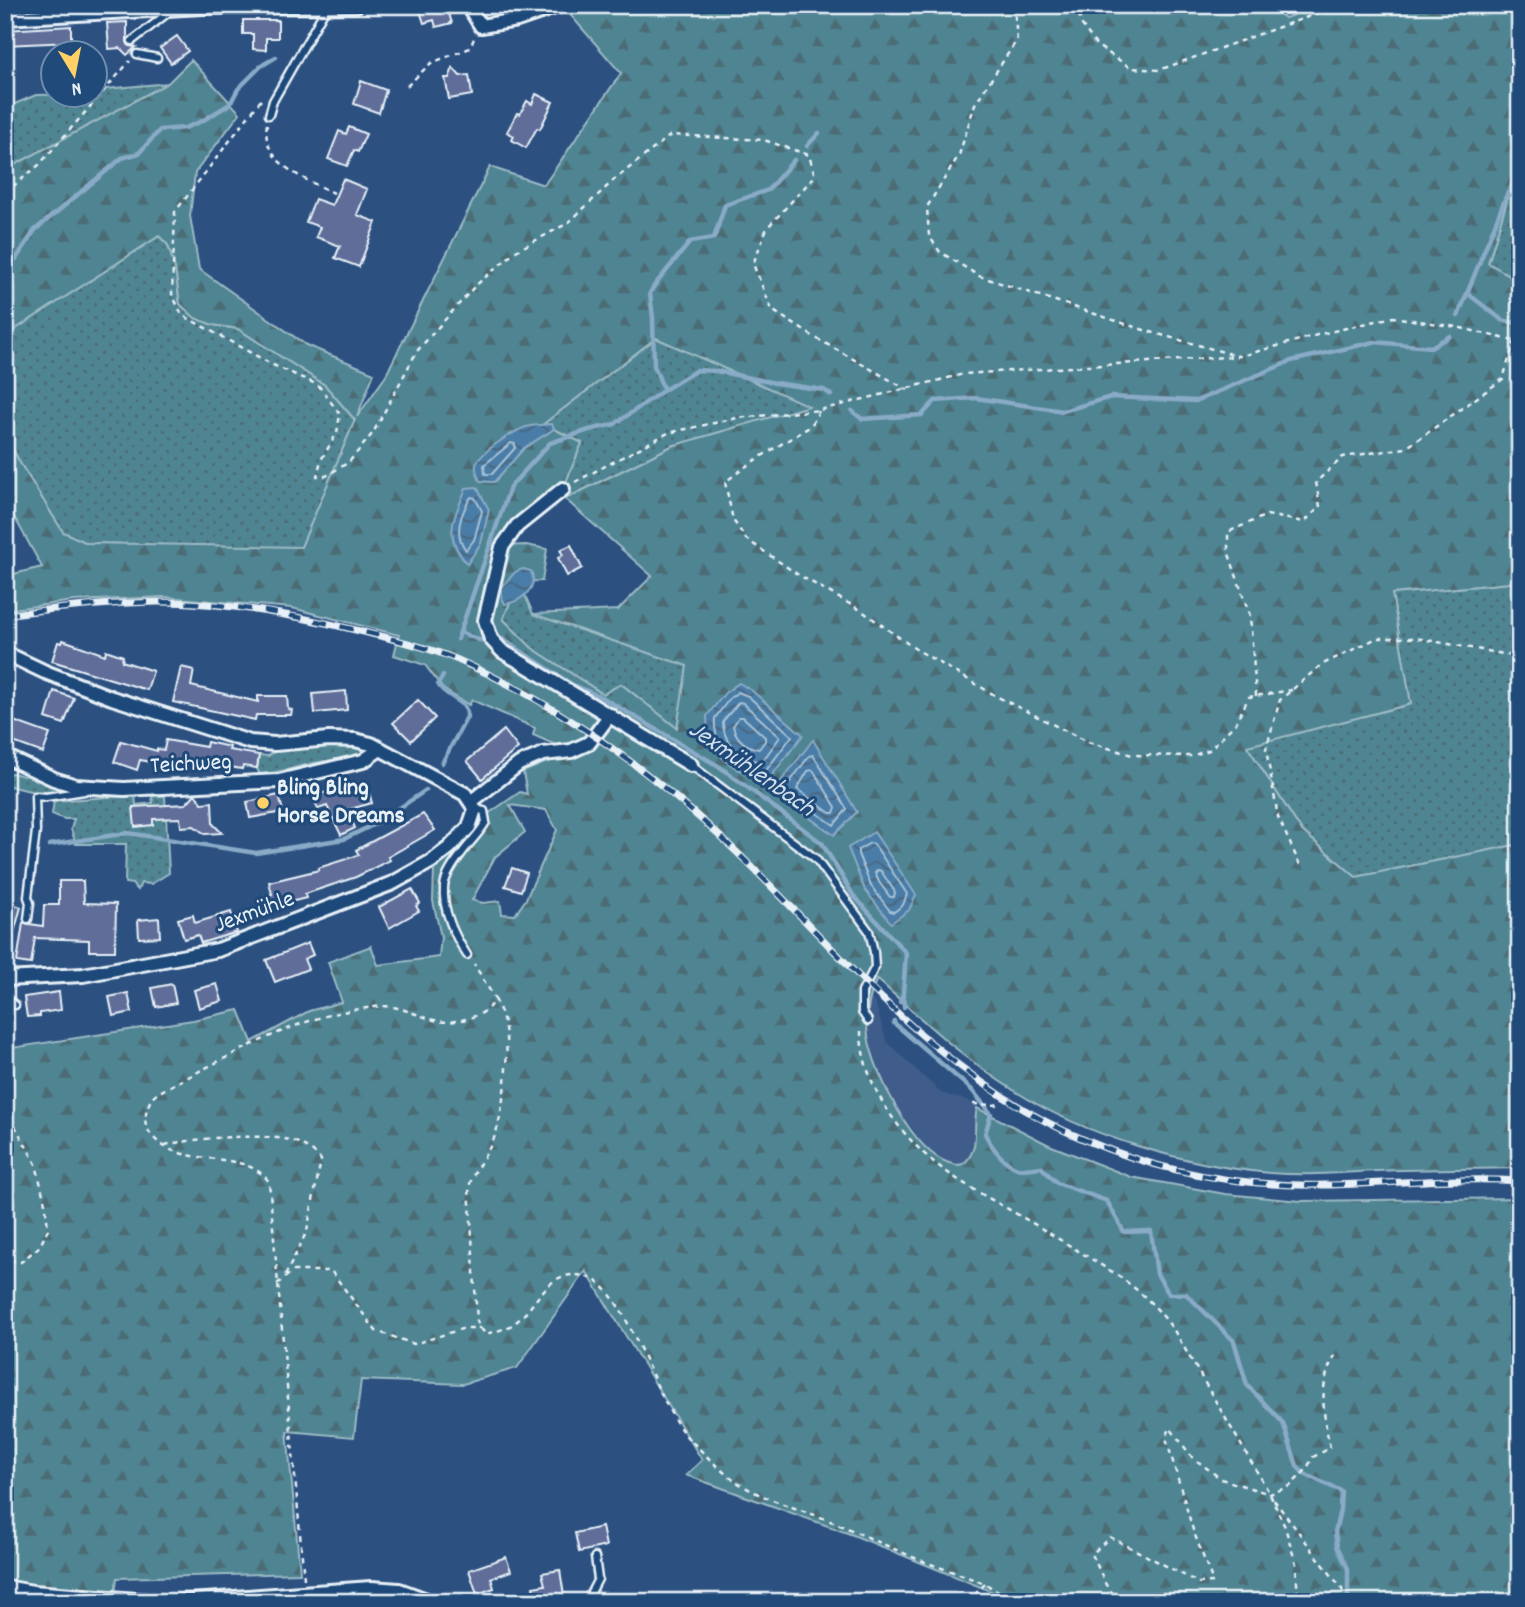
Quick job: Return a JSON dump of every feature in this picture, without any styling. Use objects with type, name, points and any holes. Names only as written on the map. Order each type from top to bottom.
[{"type":"street","points":[[5,18],[202,7],[357,5]]},
{"type":"street","points":[[468,5],[481,26],[517,20],[561,5]]},
{"type":"street","points":[[563,489],[517,526],[502,547],[485,620],[491,639],[502,651],[691,765]]},
{"type":"street","points":[[5,653],[112,698],[250,742],[275,744],[329,739],[355,740],[380,749],[439,779],[465,794],[473,805]]},
{"type":"street","name":"Jexmühle","points":[[5,979],[83,975],[218,950],[393,883],[449,848],[469,827],[473,805],[519,764],[542,754],[571,751],[589,743],[610,715]]},
{"type":"street","name":"Teichweg","points":[[5,756],[76,786],[117,789],[279,781],[363,761],[380,749]]},
{"type":"street","points":[[5,1587],[33,1592],[162,1602]]},
{"type":"street","points":[[179,1602],[371,1588],[399,1590],[432,1602]]},
{"type":"lane","points":[[269,115],[273,101],[327,6]]},
{"type":"lane","points":[[132,41],[171,9]]},
{"type":"lane","points":[[137,54],[157,58]]},
{"type":"lane","points":[[691,765],[816,859],[869,930],[874,967],[863,992],[862,1012],[868,1021]]},
{"type":"lane","points":[[29,919],[28,897],[36,831],[35,796],[117,789]]},
{"type":"lane","points":[[467,955],[451,923],[444,887],[451,869],[486,822],[484,811],[473,805]]},
{"type":"lane","points":[[5,997],[15,1005]]},
{"type":"lane","points":[[586,1602],[598,1579],[595,1557]]},
{"type":"path","points":[[1014,5],[1017,40],[975,104],[959,155],[927,207],[929,236],[940,252],[979,276],[1147,331],[1241,356]]},
{"type":"path","points":[[1076,5],[1082,25],[1096,45],[1131,68],[1158,70],[1341,5]]},
{"type":"path","points":[[1307,18],[1318,5]]},
{"type":"path","points":[[407,86],[431,63],[470,48],[481,26]]},
{"type":"path","points":[[5,193],[39,165],[137,54]]},
{"type":"path","points":[[262,100],[175,212],[172,294],[182,315],[273,365],[318,385],[340,414],[337,433],[321,460],[317,476],[326,476],[349,462],[373,433],[417,351],[475,286],[516,251],[568,223],[614,180],[671,135],[764,140],[809,155],[814,176],[767,228],[753,264],[772,310],[908,390]]},
{"type":"path","points":[[269,115],[266,131],[270,152],[302,177],[334,193]]},
{"type":"path","points":[[563,489],[668,433],[737,418],[820,410],[964,374],[1241,356],[1393,317],[1457,327],[1514,341],[1520,345]]},
{"type":"path","points":[[1256,696],[1250,616],[1228,551],[1228,532],[1267,514],[1304,522],[1320,507],[1316,482],[1343,457],[1406,448],[1503,379],[1514,341]]},
{"type":"path","points":[[820,410],[811,426],[752,461],[724,482],[733,520],[746,539],[797,574],[862,611],[914,648],[998,697],[1088,743],[1132,755],[1191,756],[1209,750],[1235,724],[1250,697],[1292,690]]},
{"type":"path","points":[[1300,865],[1278,817],[1266,749],[1280,700],[1321,665],[1377,638],[1416,638],[1520,657]]},
{"type":"path","points":[[467,955],[482,974],[495,999],[504,1020],[507,1046],[503,1110],[493,1141],[472,1175],[470,1187],[477,1321],[480,1328],[486,1334],[513,1325],[534,1303],[543,1288],[553,1281],[578,1275],[594,1279],[622,1311],[647,1368],[682,1434],[738,1483],[776,1502],[825,1518],[926,1563],[986,1583],[1016,1602]]},
{"type":"path","points":[[305,1593],[269,1182],[262,1172],[240,1164],[182,1154],[162,1146],[146,1127],[146,1113],[153,1098],[177,1083],[294,1025],[324,1016],[391,1006],[441,1022],[471,1017],[486,1011],[495,999]]},
{"type":"path","points":[[862,1012],[861,1044],[871,1081],[882,1103],[935,1162],[951,1175],[1114,1273],[1138,1289],[1159,1308],[1270,1494],[1285,1527],[1296,1564],[1298,1602]]},
{"type":"path","points":[[973,1104],[997,1104]]},
{"type":"path","points":[[5,1108],[36,1164],[47,1209],[48,1229],[40,1246],[21,1262],[5,1260]]},
{"type":"path","points":[[162,1146],[188,1139],[259,1138],[291,1140],[317,1154],[321,1160],[312,1216],[283,1280]]},
{"type":"path","points":[[277,1284],[293,1271],[331,1271],[376,1331],[414,1344],[465,1328],[480,1328]]},
{"type":"path","points":[[1270,1494],[1290,1486],[1306,1470],[1313,1457],[1330,1448],[1322,1390],[1329,1364],[1338,1351]]},
{"type":"path","points":[[1119,1602],[1106,1585],[1092,1553],[1110,1537],[1199,1583],[1213,1582],[1193,1530],[1166,1438],[1170,1428],[1192,1457],[1221,1479],[1270,1494],[1342,1589],[1346,1602]]},
{"type":"path","points":[[968,1602],[986,1583]]},
{"type":"shaded area","points":[[870,997],[875,1003],[887,1042],[941,1093],[969,1101],[977,1108],[975,1149],[964,1163],[958,1165],[938,1160],[892,1101],[875,1062],[868,1034]]},
{"type":"green space","points":[[573,5],[1269,5],[1285,18],[1319,5],[1520,5],[1520,157],[1488,263],[1520,281],[1520,582],[1392,594],[1411,704],[1247,746],[1301,830],[1356,877],[1520,844],[1520,1168],[1296,1174],[1206,1164],[1106,1135],[1075,1123],[1018,1093],[962,1054],[877,979],[870,999],[867,1022],[868,1036],[878,1069],[897,1108],[909,1127],[935,1156],[956,1165],[962,1164],[973,1151],[977,1108],[1049,1145],[1131,1177],[1225,1194],[1301,1201],[1520,1198],[1520,1602],[1005,1602],[993,1592],[853,1535],[686,1475],[702,1460],[586,1271],[517,1368],[463,1384],[361,1380],[354,1437],[287,1431],[300,1573],[117,1578],[114,1602],[5,1602],[5,1049],[193,1020],[239,1010],[252,1042],[309,1011],[342,1002],[328,962],[371,946],[378,965],[439,957],[441,937],[433,901],[434,870],[458,851],[485,816],[520,792],[527,794],[523,772],[560,757],[558,746],[533,735],[535,728],[472,700],[469,705],[443,689],[425,665],[394,655],[399,635],[292,608],[165,597],[74,601],[5,610],[5,576],[42,567],[5,500],[5,434],[63,532],[87,543],[301,547],[355,420],[325,385],[238,329],[213,325],[195,318],[180,304],[175,268],[168,245],[159,236],[5,336],[5,170],[168,83],[191,60],[240,113],[195,173],[190,216],[199,269],[306,345],[374,373],[357,417],[385,377],[490,167],[544,185],[621,73],[566,10]],"holes":[[[656,338],[809,406],[672,446],[565,499],[652,576],[618,610],[533,614],[687,666],[677,728],[621,684],[603,694],[532,648],[503,619],[519,582],[542,581],[547,549],[526,545],[503,546],[563,489],[582,443],[554,429],[524,448],[494,482],[480,481],[477,462],[515,433],[542,425]],[[510,805],[546,810],[557,830],[526,899],[515,915],[502,914],[500,901],[483,903],[472,900],[495,857],[525,832]]]},
{"type":"green space","points":[[169,83],[5,170],[5,108],[38,95],[38,108],[108,108],[108,89]]},
{"type":"green space","points":[[1520,157],[1520,281],[1488,264]]},
{"type":"green space","points":[[159,236],[168,245],[175,268],[180,304],[195,318],[213,325],[238,329],[325,385],[355,420],[301,548],[87,543],[63,532],[5,434],[5,336]]},
{"type":"green space","points":[[656,338],[811,406],[672,446],[565,499],[563,489],[582,443],[554,429],[552,424],[542,425]]},
{"type":"green space","points":[[519,581],[533,614],[688,666],[677,728],[621,684],[603,694],[532,648],[503,619]]},
{"type":"green space","points":[[1520,582],[1520,844],[1356,877],[1301,830],[1247,746],[1411,704],[1392,594]]},
{"type":"green space","points":[[344,742],[362,745],[364,755],[268,773],[260,774],[257,769],[259,755],[268,756],[279,749]]},
{"type":"green space","points":[[5,774],[23,776],[35,774],[67,789],[34,792],[5,785]]},
{"type":"green space","points":[[135,795],[136,805],[153,803],[152,796],[165,796],[169,873],[151,884],[141,883],[138,890],[132,884],[125,883],[126,844],[76,844],[71,829],[74,819],[64,819],[52,814],[54,801]]},
{"type":"water","points":[[552,424],[554,429],[524,448],[494,482],[480,481],[476,465],[491,448],[524,428]]},
{"type":"water","points":[[477,487],[489,510],[481,543],[467,564],[455,544],[454,518],[466,488]]},
{"type":"water","points":[[523,569],[531,571],[533,578],[530,589],[517,601],[505,604],[502,587],[515,572]]},
{"type":"water","points":[[739,683],[751,690],[803,735],[769,779],[753,777],[727,762],[716,750],[709,735],[707,716],[725,693]]},
{"type":"water","points":[[813,740],[857,812],[834,835],[780,797],[778,785]]},
{"type":"water","points":[[874,832],[916,895],[909,910],[891,923],[865,890],[848,848]]},
{"type":"building","points":[[446,5],[452,23],[436,27],[434,20],[424,23],[419,8]]},
{"type":"building","points":[[243,20],[278,20],[278,38],[266,38],[266,50],[253,49],[253,34],[243,34]]},
{"type":"building","points":[[127,22],[127,42],[129,46],[136,47],[127,55],[120,48],[109,49],[107,23]]},
{"type":"building","points":[[71,26],[71,38],[38,38],[38,44],[5,45],[5,30]]},
{"type":"building","points":[[177,36],[188,51],[171,63],[160,48]]},
{"type":"building","points":[[453,68],[460,76],[469,75],[472,95],[449,99],[445,78],[449,78]]},
{"type":"building","points":[[361,81],[386,90],[379,113],[354,104]]},
{"type":"building","points":[[536,94],[553,102],[540,129],[537,128],[526,148],[512,140],[514,136],[507,132],[517,113],[520,114],[527,101],[532,104]]},
{"type":"building","points":[[349,127],[366,134],[358,152],[354,150],[347,166],[328,159],[339,131],[346,134]]},
{"type":"building","points":[[343,179],[367,189],[357,215],[376,222],[359,267],[335,258],[340,246],[316,237],[320,227],[306,222],[315,199],[332,205]]},
{"type":"building","points":[[571,545],[582,568],[567,576],[558,558],[563,555],[560,550]]},
{"type":"building","points":[[63,640],[105,655],[106,650],[123,656],[122,661],[153,671],[147,690],[52,661],[58,642],[62,643]]},
{"type":"building","points":[[181,667],[194,670],[191,686],[258,702],[258,696],[287,696],[291,715],[256,715],[255,720],[173,702]]},
{"type":"building","points":[[54,691],[74,698],[64,724],[46,718]]},
{"type":"building","points":[[346,691],[347,710],[315,713],[313,694]]},
{"type":"building","points":[[418,700],[435,718],[411,741],[393,723]]},
{"type":"building","points":[[5,718],[50,734],[43,753],[5,739]]},
{"type":"building","points":[[504,730],[518,748],[482,779],[467,761]]},
{"type":"building","points":[[166,740],[206,747],[207,742],[230,747],[229,750],[259,755],[257,768],[243,766],[242,769],[218,765],[217,770],[190,765],[189,769],[140,760],[137,770],[114,762],[121,741],[157,751],[164,750]]},
{"type":"building","points":[[366,781],[372,803],[347,810],[355,828],[341,835],[327,806],[318,809],[313,796]]},
{"type":"building","points":[[195,794],[202,803],[212,802],[213,824],[222,833],[205,834],[194,826],[181,827],[180,818],[153,819],[153,825],[135,827],[133,807],[186,804]]},
{"type":"building","points":[[279,795],[283,812],[250,818],[247,802]]},
{"type":"building","points":[[423,814],[435,830],[388,857],[390,860],[356,877],[305,894],[306,898],[267,908],[265,896],[272,894],[269,882],[319,870],[318,868],[359,855],[356,850]]},
{"type":"building","points":[[512,868],[527,873],[521,891],[505,886]]},
{"type":"building","points":[[59,881],[83,881],[84,903],[116,904],[115,951],[89,951],[89,940],[35,938],[31,964],[17,962],[23,923],[43,926],[44,905],[59,905]]},
{"type":"building","points":[[412,889],[420,903],[416,906],[419,911],[389,928],[379,907]]},
{"type":"building","points":[[5,902],[21,907],[9,951],[5,951]]},
{"type":"building","points":[[231,912],[237,932],[201,943],[198,935],[184,939],[178,919],[193,915],[195,923]]},
{"type":"building","points":[[159,918],[160,937],[139,938],[138,920]]},
{"type":"building","points":[[308,943],[313,955],[304,959],[308,969],[275,982],[266,960]]},
{"type":"building","points":[[172,984],[176,1003],[156,1007],[152,988]]},
{"type":"building","points":[[217,984],[222,1001],[199,1008],[194,990]]},
{"type":"building","points":[[59,992],[61,1010],[27,1017],[24,997]]},
{"type":"building","points":[[128,993],[132,1012],[113,1016],[109,997]]},
{"type":"building","points":[[602,1527],[606,1546],[579,1552],[575,1533]]},
{"type":"building","points":[[506,1557],[511,1571],[491,1578],[494,1588],[477,1594],[469,1570]]},
{"type":"building","points":[[560,1570],[565,1602],[536,1602],[533,1587],[545,1585],[542,1573]]},
{"type":"waterway","points":[[5,261],[16,259],[35,230],[122,158],[139,153],[160,130],[185,128],[230,104],[238,89],[261,66],[276,57]]},
{"type":"waterway","points":[[807,146],[819,133]]},
{"type":"waterway","points":[[460,632],[510,487],[550,443],[615,424],[664,390],[654,366],[650,293],[690,242],[714,238],[725,205],[768,190],[794,160]]},
{"type":"waterway","points":[[1458,316],[1507,194],[1520,174]]},
{"type":"waterway","points":[[1467,293],[1502,320],[1520,324]]},
{"type":"waterway","points":[[852,411],[862,419],[922,415],[935,401],[976,398],[1063,411],[1111,397],[1196,401],[1291,361],[1374,342],[1431,347],[1450,336]]},
{"type":"waterway","points":[[664,390],[697,370],[824,390],[831,395]]},
{"type":"waterway","name":"Jexmühlenbach","points":[[458,639],[460,632],[486,640]]},
{"type":"waterway","name":"Jexmühlenbach","points":[[494,640],[502,639],[571,684],[603,698],[720,767],[822,843],[853,895],[906,953],[900,1002]]},
{"type":"waterway","name":"Jexmühlenbach","points":[[442,763],[467,717],[467,711],[461,703],[438,684],[443,676]]},
{"type":"waterway","name":"Jexmühlenbach","points":[[49,845],[128,833],[256,853],[344,839],[379,822],[426,790]]},
{"type":"waterway","name":"Jexmühlenbach","points":[[903,995],[904,1007]]},
{"type":"waterway","name":"Jexmühlenbach","points":[[894,1021],[972,1090],[991,1114],[985,1134],[1002,1158],[1019,1169],[1041,1167],[1057,1183],[1107,1201],[1124,1232],[1151,1231],[1157,1274],[1169,1294],[1186,1294],[1234,1341],[1247,1385],[1283,1423],[1297,1466],[1303,1473]]},
{"type":"waterway","name":"Jexmühlenbach","points":[[1304,1474],[1341,1491],[1335,1532],[1337,1546],[1348,1569],[1348,1602]]},
{"type":"railway","points":[[5,615],[120,603],[209,604],[311,620],[397,640],[446,655],[540,702],[579,726],[653,779],[723,839],[907,1022],[989,1088],[1035,1116],[1112,1151],[1171,1169],[1231,1180],[1293,1185],[1520,1181]]},
{"type":"place","name":"Bling Bling Horse Dreams","points":[[263,803]]}]
